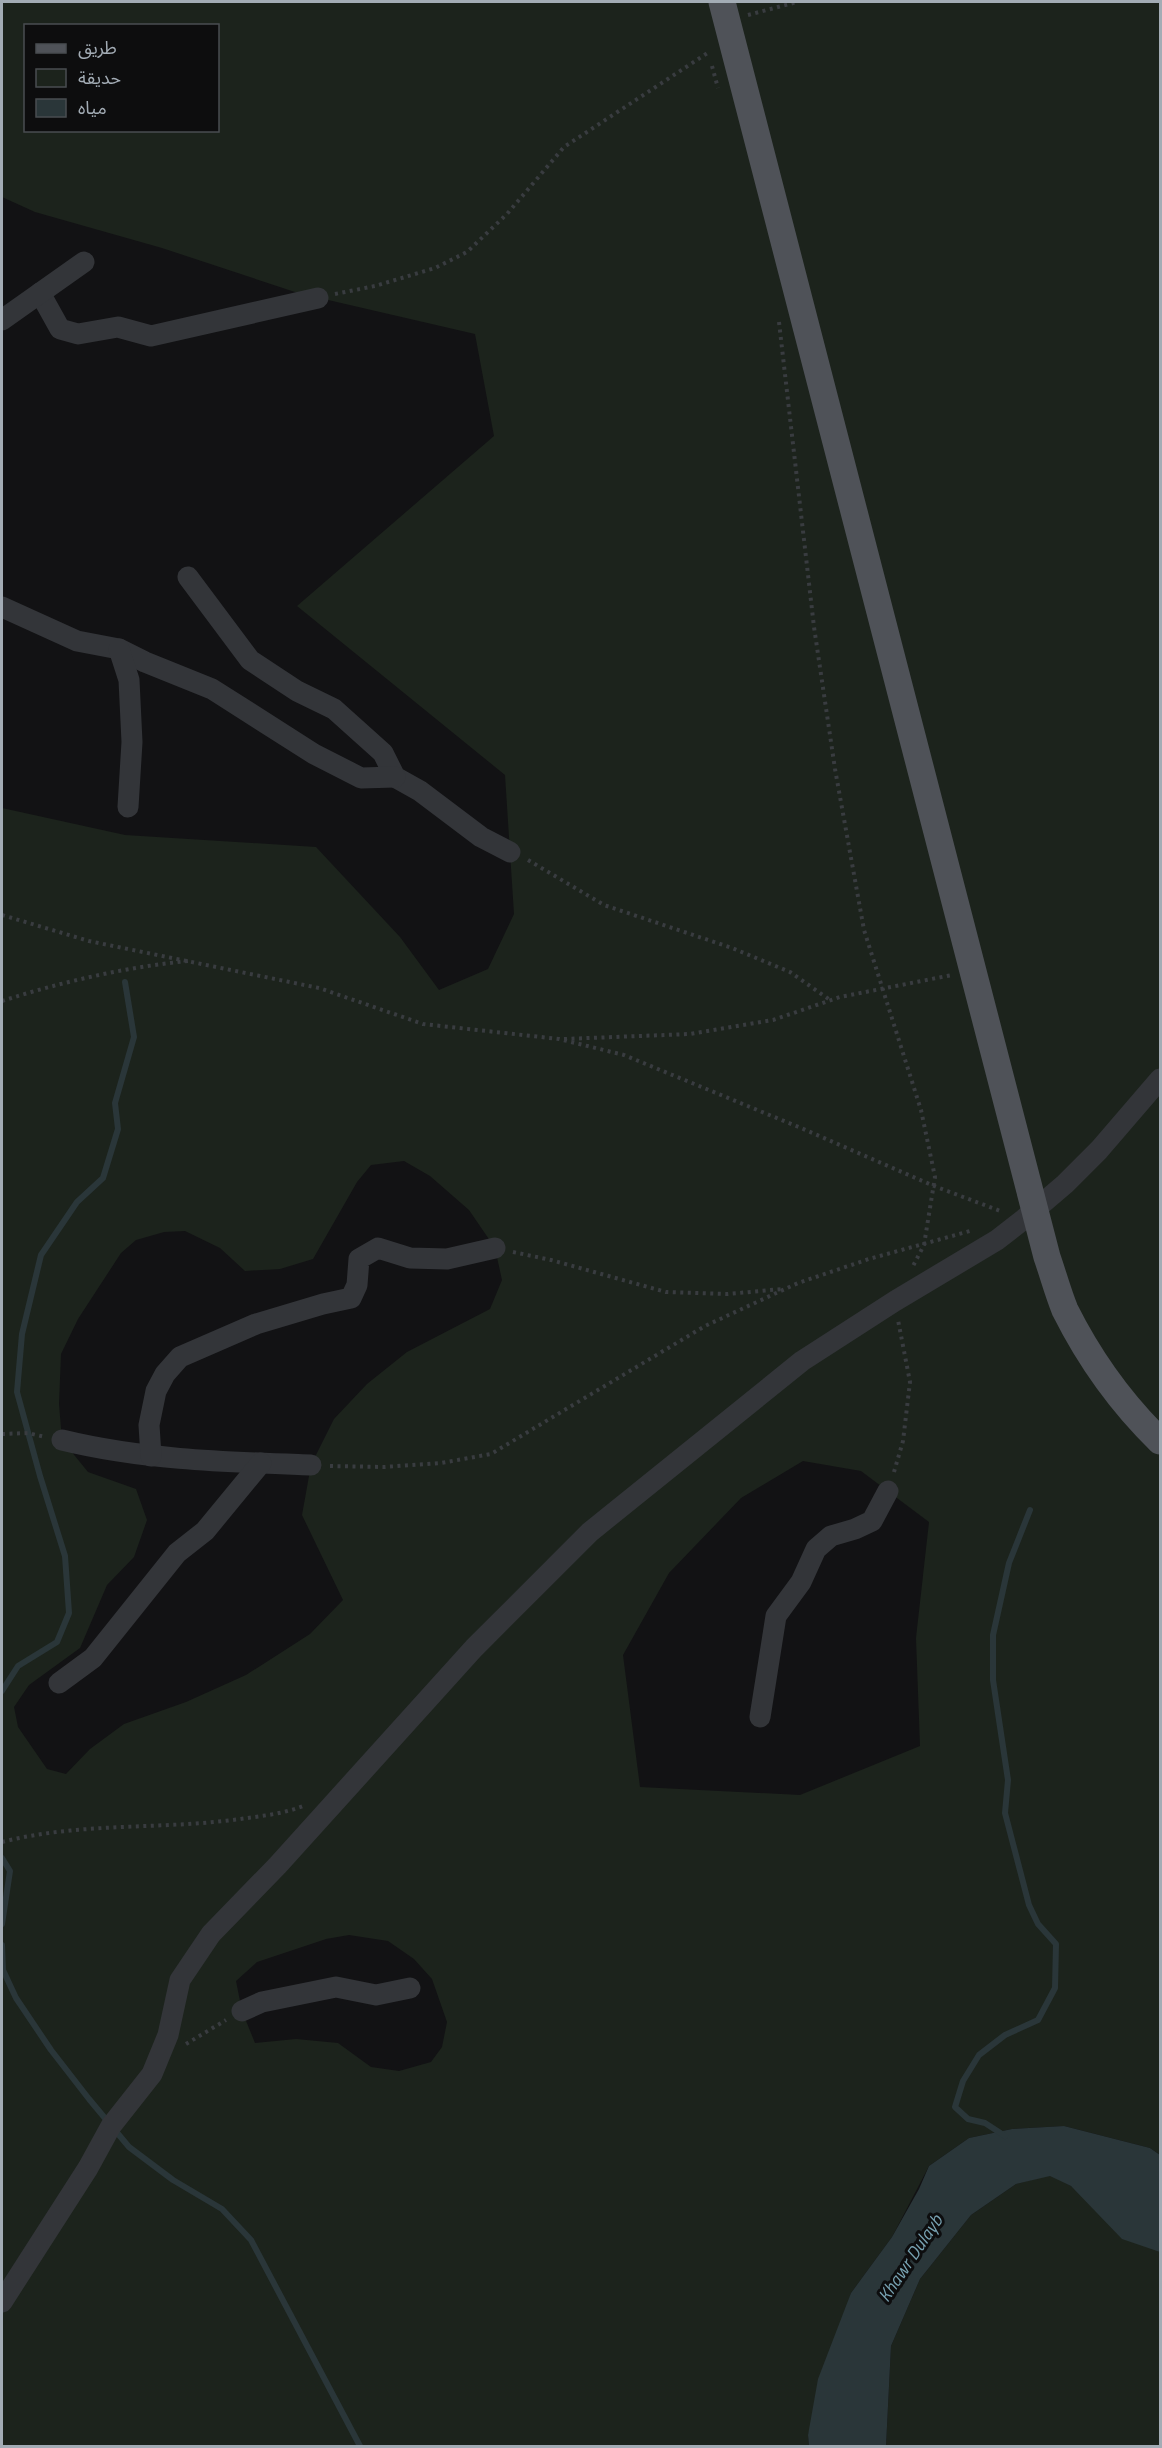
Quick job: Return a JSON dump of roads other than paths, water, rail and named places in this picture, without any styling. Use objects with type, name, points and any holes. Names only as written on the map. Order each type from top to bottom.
[{"type":"main road","points":[[725,12],[973,970],[1029,1213],[1065,1308],[1095,1364],[1144,1426],[1161,1441]]},
{"type":"street","points":[[2,320],[84,262]]},
{"type":"street","points":[[40,293],[60,329],[78,334],[118,327],[151,336],[318,298]]},
{"type":"street","points":[[188,577],[250,660],[297,691],[341,715],[383,753],[395,777]]},
{"type":"street","points":[[2,607],[77,642],[119,648],[146,662],[212,689],[314,754],[361,778],[395,777],[420,791],[481,837],[510,852]]},
{"type":"street","points":[[119,648],[129,680],[132,742],[128,807]]},
{"type":"street","points":[[2,2302],[88,2168],[111,2126],[152,2074],[168,2035],[180,1980],[211,1934],[278,1865],[474,1648],[590,1532],[801,1361],[997,1240],[1065,1184],[1099,1150],[1161,1079]]},
{"type":"street","points":[[151,1456],[149,1425],[156,1391],[165,1374],[180,1357],[256,1324],[351,1298],[357,1285],[359,1259],[378,1248],[410,1258],[447,1259],[495,1248]]},
{"type":"street","points":[[62,1440],[151,1456],[311,1465]]},
{"type":"street","points":[[59,1683],[93,1658],[177,1553],[205,1531],[261,1463]]},
{"type":"street","points":[[760,1716],[776,1616],[801,1582],[816,1549],[831,1536],[872,1521],[888,1491]]},
{"type":"street","points":[[242,2011],[262,2002],[336,1987],[376,1995],[410,1988]]},
{"type":"water","name":"Khawr Dulayb","points":[[1064,2126],[1150,2148],[1160,2155],[1160,2252],[1122,2239],[1071,2186],[1050,2176],[1016,2184],[971,2215],[920,2279],[891,2346],[886,2446],[809,2446],[808,2435],[818,2379],[851,2293],[892,2237],[929,2166],[969,2138],[1012,2129]]},
{"type":"waterway","points":[[2,1691],[18,1666],[57,1642],[69,1613],[65,1556],[17,1392],[22,1334],[41,1255],[77,1202],[103,1178],[118,1129],[115,1103],[134,1037],[125,982]]},
{"type":"waterway","points":[[1005,2136],[985,2123],[968,2119],[955,2107],[963,2081],[979,2055],[1005,2035],[1038,2020],[1055,1988],[1056,1944],[1038,1924],[1029,1905],[1005,1813],[1008,1780],[993,1680],[993,1635],[1009,1563],[1030,1510]]},
{"type":"waterway","points":[[2,1858],[10,1871],[2,1924]]},
{"type":"waterway","points":[[2,1945],[3,1970],[16,1998],[51,2050],[129,2147],[173,2180],[222,2209],[251,2240],[360,2446]]}]
